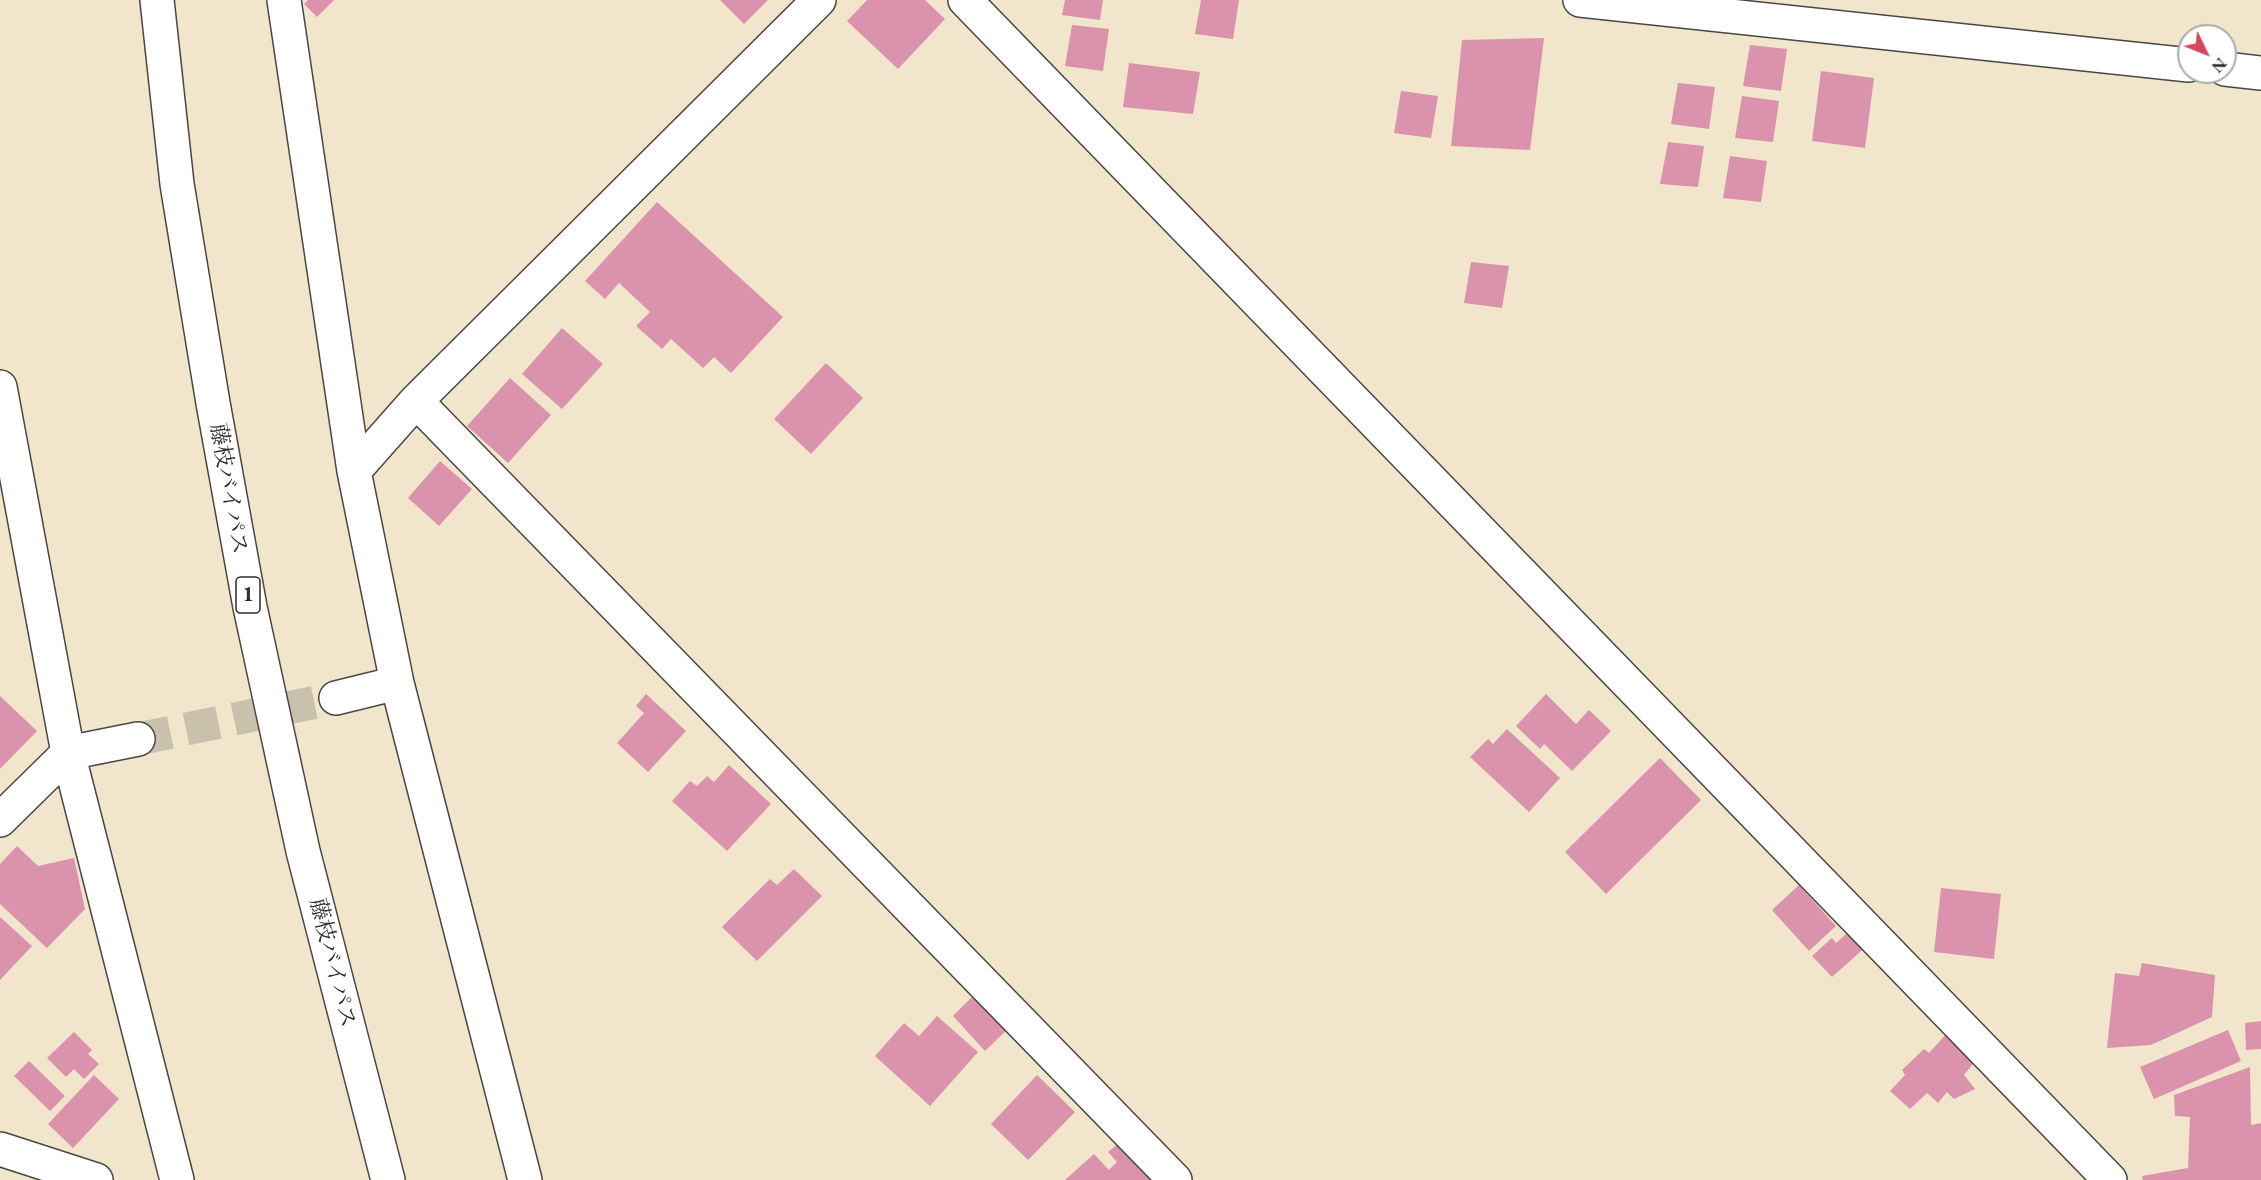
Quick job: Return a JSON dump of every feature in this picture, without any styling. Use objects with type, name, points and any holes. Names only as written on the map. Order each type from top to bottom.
[{"type":"main road","name":"藤枝バイパス","points":[[157,0],[177,184],[250,607],[303,851],[388,1180]]},
{"type":"main road","points":[[284,0],[354,471],[397,683],[525,1180]]},
{"type":"main road","points":[[354,471],[416,401],[819,0]]},
{"type":"main road","points":[[965,0],[2110,1180]]},
{"type":"main road","points":[[1580,0],[2177,65]]},
{"type":"main road","points":[[2237,70],[2261,73]]},
{"type":"main road","points":[[0,387],[68,753],[177,1180]]},
{"type":"main road","points":[[416,401],[1175,1180]]},
{"type":"main road","points":[[336,698],[397,683]]},
{"type":"main road","points":[[0,820],[68,753],[138,739]]},
{"type":"main road","points":[[0,1149],[96,1180]]},
{"type":"building","points":[[308,0],[334,0],[317,17],[304,4]]},
{"type":"building","points":[[720,0],[768,0],[744,24]]},
{"type":"building","points":[[867,0],[925,0],[945,19],[898,69],[847,21]]},
{"type":"building","points":[[1065,0],[1103,0],[1100,20],[1062,15]]},
{"type":"building","points":[[1201,0],[1239,0],[1233,39],[1195,34]]},
{"type":"building","points":[[1072,25],[1109,29],[1103,71],[1065,66]]},
{"type":"building","points":[[1544,38],[1530,150],[1451,146],[1462,40]]},
{"type":"building","points":[[1750,45],[1787,49],[1781,91],[1743,86]]},
{"type":"building","points":[[1129,63],[1200,72],[1193,114],[1123,107]]},
{"type":"building","points":[[1821,71],[1874,78],[1865,148],[1812,141]]},
{"type":"building","points":[[1678,83],[1715,87],[1709,129],[1671,124]]},
{"type":"building","points":[[1401,91],[1438,96],[1431,138],[1394,133]]},
{"type":"building","points":[[1742,96],[1779,101],[1773,142],[1735,138]]},
{"type":"building","points":[[1668,142],[1704,146],[1698,187],[1660,184]]},
{"type":"building","points":[[1730,156],[1767,161],[1761,202],[1723,198]]},
{"type":"building","points":[[657,202],[783,317],[731,373],[714,357],[703,368],[671,339],[662,349],[636,326],[650,312],[619,283],[605,299],[585,281]]},
{"type":"building","points":[[1471,262],[1509,266],[1502,308],[1464,303]]},
{"type":"building","points":[[562,328],[603,364],[562,409],[522,374]]},
{"type":"building","points":[[826,363],[863,398],[811,454],[774,419]]},
{"type":"building","points":[[510,378],[551,415],[508,463],[467,426]]},
{"type":"building","points":[[440,461],[472,489],[439,526],[408,498]]},
{"type":"building","points":[[646,694],[686,731],[648,772],[617,743],[644,713],[636,706]]},
{"type":"building","points":[[1546,694],[1576,724],[1589,710],[1611,731],[1572,771],[1544,744],[1540,749],[1516,726]]},
{"type":"building","points":[[0,696],[37,731],[0,769]]},
{"type":"building","points":[[1507,729],[1560,778],[1529,812],[1470,757],[1488,739],[1493,744]]},
{"type":"building","points":[[1660,758],[1701,800],[1606,894],[1565,852]]},
{"type":"building","points":[[729,765],[771,804],[727,851],[672,801],[690,781],[697,786],[707,776],[714,782]]},
{"type":"building","points":[[17,846],[38,866],[74,858],[85,909],[47,948],[0,904],[0,864]]},
{"type":"building","points":[[794,869],[822,896],[757,961],[722,927],[770,879],[777,885]]},
{"type":"building","points":[[1799,885],[1836,926],[1809,951],[1772,910]]},
{"type":"building","points":[[1941,888],[2001,894],[1994,959],[1934,952]]},
{"type":"building","points":[[0,917],[32,946],[0,980]]},
{"type":"building","points":[[1854,927],[1869,944],[1832,977],[1812,956],[1832,938],[1836,943]]},
{"type":"building","points":[[2142,963],[2215,975],[2212,1017],[2151,1045],[2107,1048],[2115,973],[2139,976]]},
{"type":"building","points":[[977,992],[1010,1027],[985,1051],[953,1016]]},
{"type":"building","points":[[937,1016],[978,1052],[930,1106],[875,1056],[904,1023],[919,1036]]},
{"type":"building","points":[[2261,1021],[2261,1049],[2246,1050],[2245,1023]]},
{"type":"building","points":[[2228,1030],[2241,1061],[2154,1099],[2140,1067]]},
{"type":"building","points":[[1949,1031],[1976,1060],[1964,1075],[1975,1089],[1954,1099],[1947,1092],[1938,1103],[1927,1093],[1910,1109],[1890,1091],[1905,1075],[1902,1070],[1924,1049],[1929,1053]]},
{"type":"building","points":[[74,1032],[92,1050],[88,1054],[99,1064],[84,1079],[74,1069],[66,1077],[47,1058]]},
{"type":"building","points":[[29,1061],[65,1096],[50,1111],[14,1076]]},
{"type":"building","points":[[2250,1067],[2251,1125],[2261,1123],[2261,1180],[2143,1180],[2142,1176],[2188,1168],[2190,1117],[2175,1116],[2174,1095]]},
{"type":"building","points":[[94,1075],[119,1099],[73,1148],[48,1124]]},
{"type":"building","points":[[1037,1075],[1075,1112],[1028,1160],[991,1124]]},
{"type":"building","points":[[1120,1142],[1156,1180],[1065,1180],[1094,1154],[1109,1170],[1117,1162],[1108,1152]]},
{"type":"tunnel","points":[[138,739],[336,698]]}]
